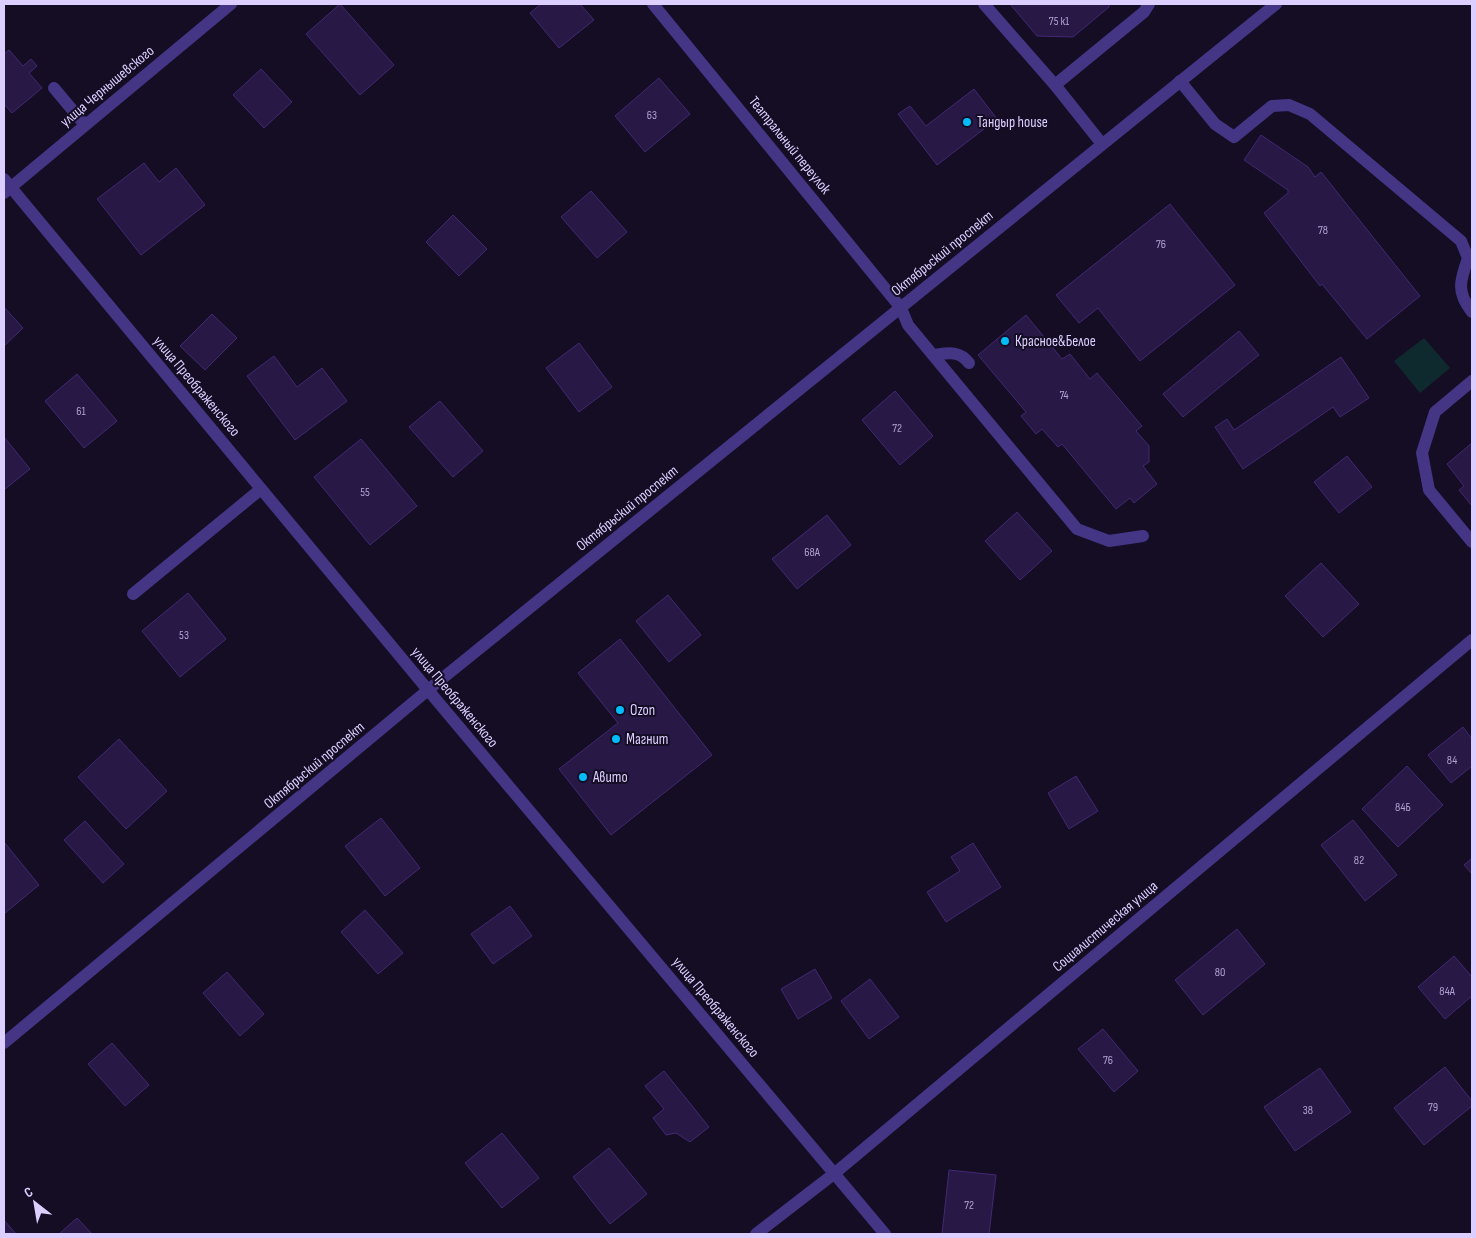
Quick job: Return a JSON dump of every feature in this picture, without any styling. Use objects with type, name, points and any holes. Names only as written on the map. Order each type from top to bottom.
[{"type":"street","name":"улица Чернышевского","points":[[6,186],[85,125],[230,4]]},
{"type":"street","name":"Театральный переулок","points":[[653,4],[901,308],[908,325],[1077,529],[1109,541],[1143,536]]},
{"type":"street","points":[[984,4],[1055,85],[1102,144]]},
{"type":"street","points":[[1055,85],[1144,12],[1149,4]]},
{"type":"street","name":"Октябрьский проспект","points":[[4,1043],[428,690],[1276,4]]},
{"type":"street","points":[[1180,82],[1215,124],[1234,137],[1272,106],[1289,105],[1310,114],[1461,241],[1468,258],[1460,281],[1463,301],[1472,312]]},
{"type":"street","points":[[54,88],[85,125]]},
{"type":"street","name":"улица Преображенского","points":[[6,186],[885,1234]]},
{"type":"street","points":[[934,355],[954,352],[963,356],[969,363]]},
{"type":"street","points":[[1472,381],[1435,412],[1422,452],[1429,490],[1472,542]]},
{"type":"street","points":[[133,594],[261,489]]},
{"type":"street","name":"Социалистическая улица","points":[[756,1234],[835,1173],[1472,640]]},
{"type":"green space","points":[[1424,338],[1450,368],[1420,393],[1394,361]]},
{"type":"building","points":[[340,4],[394,65],[360,95],[306,34]]},
{"type":"building","points":[[541,4],[580,4],[594,20],[559,48],[530,13]]},
{"type":"building","points":[[1010,4],[1109,4],[1109,7],[1073,37],[1037,36]]},
{"type":"building","points":[[9,50],[23,66],[31,59],[37,66],[29,73],[42,88],[12,113],[4,104],[4,54]]},
{"type":"building","points":[[261,69],[292,102],[264,128],[233,95]]},
{"type":"building","points":[[659,78],[690,114],[645,152],[615,116]]},
{"type":"building","points":[[974,89],[997,119],[937,165],[898,114],[910,106],[926,126]]},
{"type":"building","points":[[1261,135],[1308,167],[1315,177],[1321,172],[1420,296],[1367,339],[1322,284],[1320,286],[1264,213],[1288,193],[1288,190],[1244,160]]},
{"type":"building","points":[[144,163],[159,182],[176,168],[205,205],[141,255],[97,199]]},
{"type":"building","points":[[591,191],[627,232],[597,258],[561,217]]},
{"type":"building","points":[[1170,204],[1235,285],[1140,361],[1098,308],[1079,323],[1056,295]]},
{"type":"building","points":[[453,215],[487,249],[459,276],[426,242]]},
{"type":"building","points":[[4,307],[23,328],[4,346]]},
{"type":"building","points":[[212,314],[237,338],[205,370],[180,346]]},
{"type":"building","points":[[1026,315],[1062,359],[1070,354],[1090,379],[1097,373],[1142,426],[1136,431],[1149,446],[1149,462],[1143,466],[1157,484],[1134,503],[1130,498],[1116,509],[1062,444],[1058,447],[1042,429],[1036,434],[1021,416],[1026,412],[978,355]]},
{"type":"building","points":[[1239,331],[1259,355],[1183,417],[1163,394]]},
{"type":"building","points":[[579,343],[612,387],[579,412],[546,368]]},
{"type":"building","points":[[274,356],[297,387],[322,368],[347,401],[295,440],[247,376]]},
{"type":"building","points":[[1341,357],[1369,398],[1340,417],[1333,407],[1243,469],[1215,427],[1227,419],[1234,430]]},
{"type":"building","points":[[77,374],[117,421],[84,448],[45,401]]},
{"type":"building","points":[[895,391],[933,436],[900,465],[862,420]]},
{"type":"building","points":[[440,401],[483,451],[453,477],[409,427]]},
{"type":"building","points":[[4,437],[30,469],[5,489],[4,488]]},
{"type":"building","points":[[361,439],[417,506],[370,545],[314,477]]},
{"type":"building","points":[[1472,443],[1472,506],[1459,490],[1464,486],[1447,464]]},
{"type":"building","points":[[1347,456],[1372,487],[1339,513],[1314,482]]},
{"type":"building","points":[[1017,512],[1052,551],[1020,580],[985,541]]},
{"type":"building","points":[[827,515],[851,545],[797,589],[772,559]]},
{"type":"building","points":[[1321,563],[1359,604],[1323,637],[1285,596]]},
{"type":"building","points":[[188,593],[226,639],[180,677],[142,631]]},
{"type":"building","points":[[668,595],[701,635],[669,662],[636,621]]},
{"type":"building","points":[[620,639],[712,755],[611,835],[559,769],[618,723],[578,673]]},
{"type":"building","points":[[1463,727],[1472,739],[1472,766],[1451,783],[1428,755]]},
{"type":"building","points":[[119,739],[167,791],[126,829],[78,777]]},
{"type":"building","points":[[1407,766],[1443,805],[1398,847],[1362,809]]},
{"type":"building","points":[[1076,776],[1098,811],[1069,829],[1048,793]]},
{"type":"building","points":[[381,818],[420,868],[385,896],[345,846]]},
{"type":"building","points":[[1353,820],[1397,875],[1365,901],[1321,845]]},
{"type":"building","points":[[85,821],[124,864],[103,883],[64,840]]},
{"type":"building","points":[[4,842],[39,885],[5,913],[4,911]]},
{"type":"building","points":[[973,843],[1001,887],[946,922],[927,892],[960,871],[951,857]]},
{"type":"building","points":[[1472,858],[1472,874],[1464,865]]},
{"type":"building","points":[[510,906],[532,936],[493,964],[471,934]]},
{"type":"building","points":[[365,910],[403,953],[378,974],[341,932]]},
{"type":"building","points":[[1237,929],[1265,964],[1203,1015],[1175,980]]},
{"type":"building","points":[[1454,956],[1472,977],[1472,996],[1445,1019],[1418,987]]},
{"type":"building","points":[[815,969],[832,998],[798,1019],[781,989]]},
{"type":"building","points":[[227,972],[264,1014],[240,1036],[203,993]]},
{"type":"building","points":[[870,979],[899,1017],[869,1039],[841,1001]]},
{"type":"building","points":[[1103,1029],[1138,1071],[1114,1092],[1078,1049]]},
{"type":"building","points":[[112,1043],[149,1085],[125,1106],[88,1064]]},
{"type":"building","points":[[1445,1067],[1472,1101],[1472,1106],[1424,1145],[1394,1108]]},
{"type":"building","points":[[1320,1068],[1351,1112],[1295,1151],[1264,1107]]},
{"type":"building","points":[[664,1071],[709,1127],[690,1142],[676,1133],[666,1135],[653,1118],[664,1109],[645,1086]]},
{"type":"building","points":[[502,1133],[539,1178],[502,1208],[465,1163]]},
{"type":"building","points":[[609,1148],[647,1194],[610,1224],[573,1177]]},
{"type":"building","points":[[949,1170],[996,1175],[989,1234],[942,1234]]},
{"type":"building","points":[[77,1218],[92,1234],[59,1234]]},
{"type":"building","points":[[4,1220],[16,1234],[4,1234]]},
{"type":"place","name":"Тандыр house","points":[[967,122]]},
{"type":"place","name":"Красное&Белое","points":[[1005,341]]},
{"type":"place","name":"Ozon","points":[[620,710]]},
{"type":"place","name":"Магнит","points":[[616,739]]},
{"type":"place","name":"Авито","points":[[583,777]]}]
